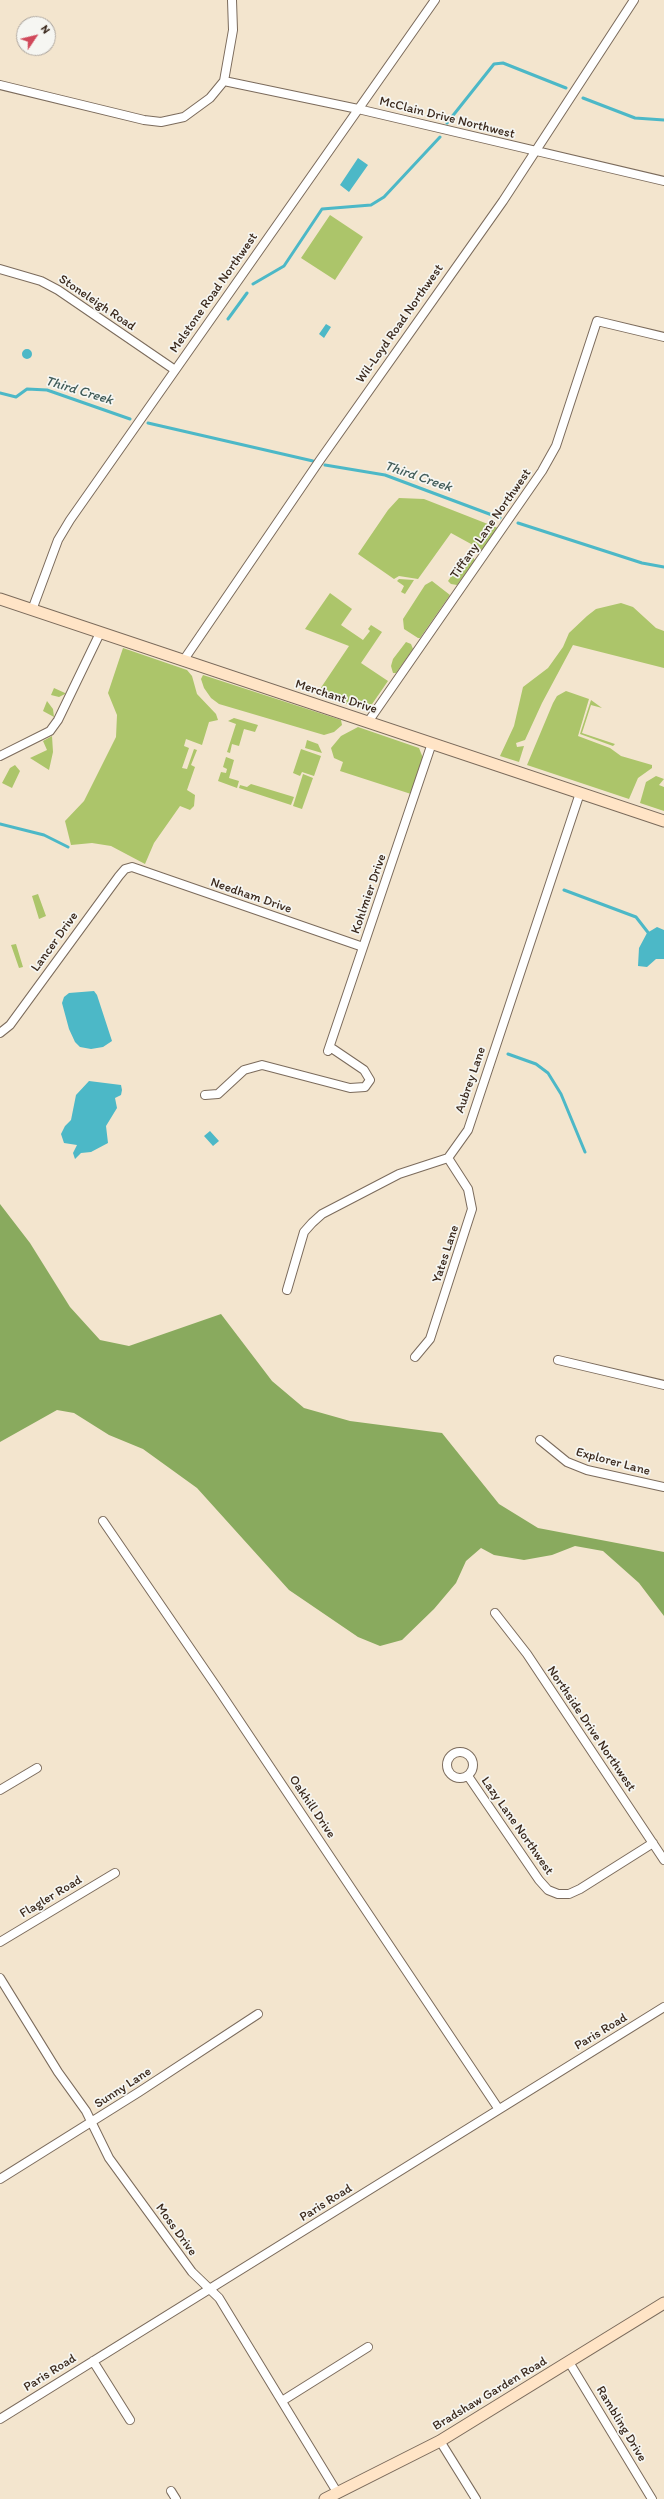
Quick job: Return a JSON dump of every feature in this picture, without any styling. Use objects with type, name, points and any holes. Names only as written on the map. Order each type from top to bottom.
[{"type":"main road","name":"Merchant Drive","points":[[0,599],[664,821]]},
{"type":"main road","name":"Bradshaw Garden Road","points":[[325,2499],[440,2441],[664,2303]]},
{"type":"street","points":[[0,85],[127,117],[161,122],[184,117],[210,98],[224,81],[233,30],[232,0]]},
{"type":"street","name":"Melstone Road Northwest","points":[[32,610],[60,537],[175,370],[435,0]]},
{"type":"street","name":"Wil-Loyd Road Northwest","points":[[183,661],[536,151],[634,0]]},
{"type":"street","name":"McClain Drive Northwest","points":[[224,81],[358,109],[664,181]]},
{"type":"street","name":"Stoneleigh Road","points":[[0,269],[41,281],[58,290],[175,370]]},
{"type":"street","name":"Tiffany Lane Northwest","points":[[368,722],[542,471],[556,446],[597,320],[664,337]]},
{"type":"street","points":[[0,756],[50,730],[58,720],[100,633]]},
{"type":"street","name":"Kohlmier Drive","points":[[205,1095],[218,1094],[244,1070],[262,1065],[350,1088],[365,1087],[370,1080],[364,1070],[329,1049],[432,743]]},
{"type":"street","name":"Aubrey Lane","points":[[448,1158],[468,1130],[580,794]]},
{"type":"street","name":"Needham Drive","points":[[132,867],[363,947]]},
{"type":"street","name":"Lancer Drive","points":[[0,1033],[10,1025],[119,876],[125,869],[132,867]]},
{"type":"street","points":[[286,1290],[304,1232],[322,1214],[399,1174],[448,1158]]},
{"type":"street","name":"Yates Lane","points":[[415,1357],[430,1338],[472,1209],[468,1189],[448,1158]]},
{"type":"street","points":[[558,1360],[664,1385]]},
{"type":"street","name":"Explorer Lane","points":[[540,1440],[567,1462],[587,1470],[664,1488]]},
{"type":"street","name":"Oakhill Drive","points":[[103,1521],[223,1696],[498,2108]]},
{"type":"street","name":"Northside Drive Northwest","points":[[495,1613],[527,1654],[664,1860]]},
{"type":"street","points":[[0,1790],[37,1768]]},
{"type":"street","name":"Lazy Lane Northwest","points":[[468,1776],[539,1880],[548,1890],[558,1894],[569,1894],[580,1889],[653,1843]]},
{"type":"street","name":"Flagler Road","points":[[0,1942],[115,1873]]},
{"type":"street","name":"Moss Drive","points":[[0,1978],[92,2123],[109,2158],[160,2229],[208,2290],[219,2298],[337,2492]]},
{"type":"street","name":"Paris Road","points":[[0,2419],[408,2167],[498,2108],[664,2007]]},
{"type":"street","name":"Sunny Lane","points":[[0,2179],[92,2123],[258,2014]]},
{"type":"street","points":[[282,2400],[368,2347]]},
{"type":"street","points":[[93,2361],[130,2420]]},
{"type":"street","name":"Rambling Drive","points":[[569,2362],[652,2499]]},
{"type":"street","points":[[440,2441],[476,2499]]},
{"type":"street","points":[[171,2491],[176,2499]]},
{"type":"green space","points":[[330,215],[363,237],[335,280],[301,258]]},
{"type":"green space","points":[[399,498],[424,499],[498,528],[482,550],[451,533],[418,579],[399,576],[394,579],[358,554],[388,510]]},
{"type":"green space","points":[[468,552],[475,560],[457,585],[451,584],[448,581]]},
{"type":"green space","points":[[399,579],[414,580],[405,594],[401,592],[404,586],[397,581]]},
{"type":"green space","points":[[432,581],[450,595],[420,638],[418,638],[404,629],[403,619],[425,585]]},
{"type":"green space","points":[[330,593],[352,609],[341,625],[363,640],[370,631],[368,629],[371,625],[382,632],[361,663],[388,681],[368,710],[316,695],[349,646],[305,629]]},
{"type":"green space","points":[[621,603],[633,607],[656,628],[664,631],[664,668],[573,645],[542,703],[525,740],[516,743],[517,747],[524,746],[519,762],[500,756],[514,726],[523,687],[548,668],[563,647],[569,633],[587,616],[596,609]]},
{"type":"green space","points":[[406,642],[411,644],[413,649],[396,673],[393,673],[391,666],[393,659]]},
{"type":"green space","points":[[123,648],[187,670],[192,676],[197,694],[216,714],[218,720],[209,722],[202,745],[186,739],[184,746],[189,748],[182,768],[187,769],[194,749],[197,750],[191,765],[195,767],[187,790],[195,795],[194,806],[190,810],[180,806],[154,843],[145,864],[111,846],[92,843],[71,845],[65,821],[84,801],[116,737],[117,715],[108,693]]},
{"type":"green space","points":[[203,675],[341,720],[342,725],[334,732],[324,735],[219,704],[211,698],[204,688],[201,679]]},
{"type":"green space","points":[[54,688],[65,694],[59,697],[51,695]]},
{"type":"green space","points":[[566,691],[589,699],[578,736],[610,748],[621,756],[652,765],[652,768],[638,778],[629,799],[527,765],[553,703],[557,696]]},
{"type":"green space","points":[[591,700],[602,708],[591,705],[582,733],[615,744],[613,746],[580,734]]},
{"type":"green space","points":[[47,701],[53,709],[54,717],[43,711]]},
{"type":"green space","points":[[234,718],[258,725],[255,732],[244,729],[239,746],[232,744],[230,753],[227,752],[236,724],[228,721]]},
{"type":"green space","points":[[358,727],[419,748],[423,758],[411,794],[340,771],[343,762],[334,758],[331,748],[341,736]]},
{"type":"green space","points":[[52,736],[53,752],[49,770],[30,758],[47,750],[43,741]]},
{"type":"green space","points":[[307,740],[318,744],[322,753],[305,748]]},
{"type":"green space","points":[[301,749],[321,756],[314,776],[302,772],[300,776],[293,773]]},
{"type":"green space","points":[[226,757],[234,760],[229,778],[239,781],[237,788],[218,781],[221,772],[226,773],[227,769],[223,767]]},
{"type":"green space","points":[[15,765],[20,771],[12,788],[2,783],[10,768]]},
{"type":"green space","points":[[303,774],[313,778],[302,809],[293,806]]},
{"type":"green space","points":[[656,776],[664,779],[659,785],[664,787],[664,811],[640,803],[646,782]]},
{"type":"green space","points":[[251,784],[294,797],[291,805],[239,788],[240,785],[247,787]]},
{"type":"green space","points":[[38,894],[46,916],[39,919],[32,896]]},
{"type":"green space","points":[[16,944],[23,967],[19,968],[11,945]]},
{"type":"green space","points":[[0,1204],[30,1243],[70,1307],[100,1340],[129,1346],[221,1314],[272,1381],[304,1408],[350,1421],[442,1433],[499,1504],[538,1528],[664,1552],[664,1616],[639,1583],[603,1551],[575,1546],[552,1555],[524,1560],[494,1555],[481,1548],[466,1561],[456,1583],[434,1609],[402,1640],[380,1646],[358,1637],[289,1590],[197,1488],[143,1449],[109,1435],[74,1413],[57,1410],[0,1442]]},
{"type":"water","points":[[358,158],[368,165],[349,192],[340,185]]},
{"type":"water","points":[[326,324],[331,327],[324,338],[319,334]]},
{"type":"water","points":[[27,349],[32,354],[27,359],[22,354]]},
{"type":"water","points":[[657,927],[664,930],[664,959],[656,959],[647,967],[638,966],[639,948],[647,933]]},
{"type":"water","points":[[94,991],[97,995],[112,1041],[103,1047],[91,1049],[80,1047],[75,1042],[69,1029],[62,1003],[64,997],[69,993]]},
{"type":"water","points":[[89,1081],[121,1085],[122,1090],[121,1095],[115,1098],[117,1108],[106,1126],[108,1143],[91,1152],[81,1153],[75,1159],[73,1153],[77,1145],[64,1143],[61,1134],[65,1126],[71,1120],[76,1095]]},
{"type":"water","points":[[210,1131],[219,1141],[213,1146],[204,1136]]},
{"type":"waterway","points":[[447,123],[494,64],[503,63],[566,88]]},
{"type":"waterway","points":[[583,98],[635,118],[664,120]]},
{"type":"waterway","points":[[253,284],[284,266],[322,209],[371,205],[384,197],[440,137]]},
{"type":"waterway","points":[[228,319],[247,293]]},
{"type":"waterway","name":"Third Creek","points":[[0,393],[16,397],[27,389],[47,390],[130,419]]},
{"type":"waterway","name":"Third Creek","points":[[148,423],[313,461]]},
{"type":"waterway","name":"Third Creek","points":[[325,465],[385,475],[500,518]]},
{"type":"waterway","name":"Third Creek","points":[[518,523],[642,563],[664,567]]},
{"type":"waterway","points":[[0,824],[44,835],[68,847]]},
{"type":"waterway","points":[[564,890],[636,917],[650,935]]},
{"type":"waterway","points":[[508,1054],[536,1064],[548,1073],[561,1094],[585,1152]]}]
